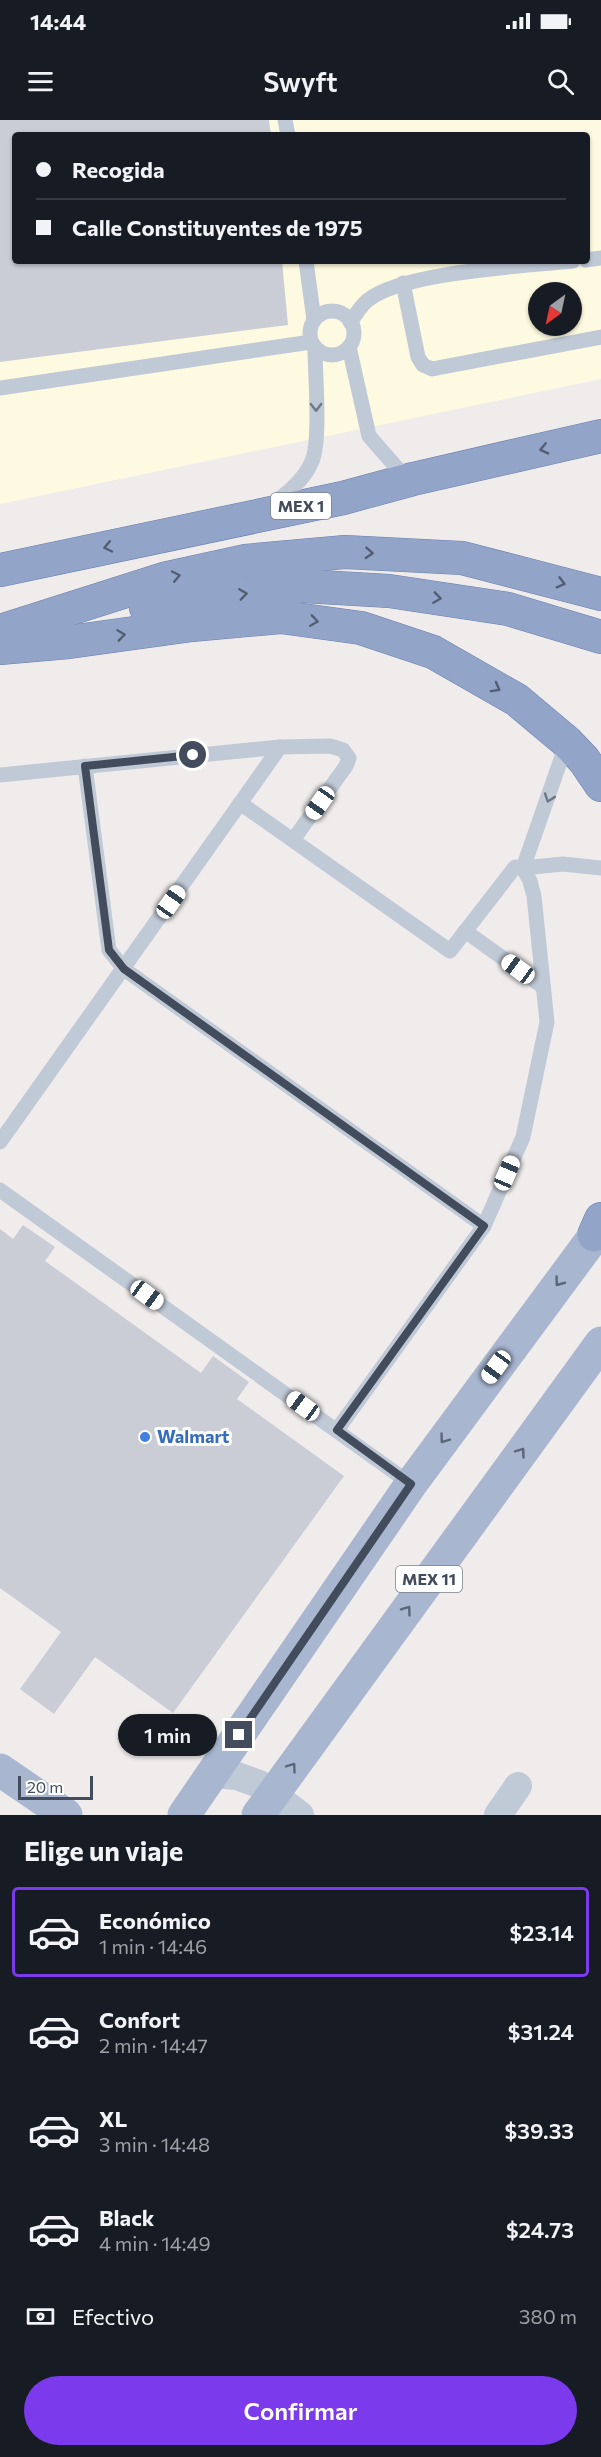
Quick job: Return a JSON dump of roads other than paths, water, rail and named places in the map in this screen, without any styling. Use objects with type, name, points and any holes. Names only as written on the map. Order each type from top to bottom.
[{"type":"highway","name":"MEX 1","points":[[0,570],[344,498],[413,479],[601,436]]},
{"type":"highway","points":[[0,631],[178,576],[245,561],[345,552],[462,558],[601,594]]},
{"type":"highway","points":[[0,638],[125,611],[303,586],[389,591],[508,609],[601,637]]},
{"type":"highway","points":[[0,648],[69,642],[192,625],[281,617],[361,628],[433,652],[517,700],[567,742],[584,760],[601,785]]},
{"type":"main road","points":[[184,1815],[411,1484],[599,1227]]},
{"type":"main road","name":"MEX 11","points":[[265,1805],[601,1343]]},
{"type":"main road","points":[[0,1770],[66,1815]]},
{"type":"street","points":[[212,1774],[237,1776],[259,1784],[265,1805],[300,1815]]},
{"type":"street","points":[[498,1815],[518,1786]]},
{"type":"lane","points":[[306,264],[314,320]]},
{"type":"lane","points":[[350,322],[368,300],[403,283],[540,264]]},
{"type":"lane","points":[[403,283],[418,357],[423,365],[432,369],[601,337]]},
{"type":"lane","points":[[0,388],[313,345],[328,356],[343,352],[349,347],[354,335],[350,322],[345,316],[332,311],[319,315],[314,320],[309,334],[313,345],[316,424],[313,459],[305,474],[286,495],[255,516]]},
{"type":"lane","points":[[349,347],[369,436],[404,476],[413,479]]},
{"type":"lane","points":[[337,1430],[484,1226],[523,1137],[547,1022],[534,896],[523,868],[567,742]]},
{"type":"lane","points":[[0,775],[280,747],[330,746],[343,750],[349,758],[346,766],[293,840]]},
{"type":"lane","points":[[0,1142],[280,747]]},
{"type":"lane","points":[[85,766],[109,950],[124,969],[484,1226]]},
{"type":"lane","points":[[240,803],[450,951],[515,867],[563,864],[601,868]]},
{"type":"lane","points":[[465,931],[543,987]]},
{"type":"lane","points":[[0,1190],[411,1484]]},
{"type":"place","name":"Walmart","points":[[145,1437]]}]
